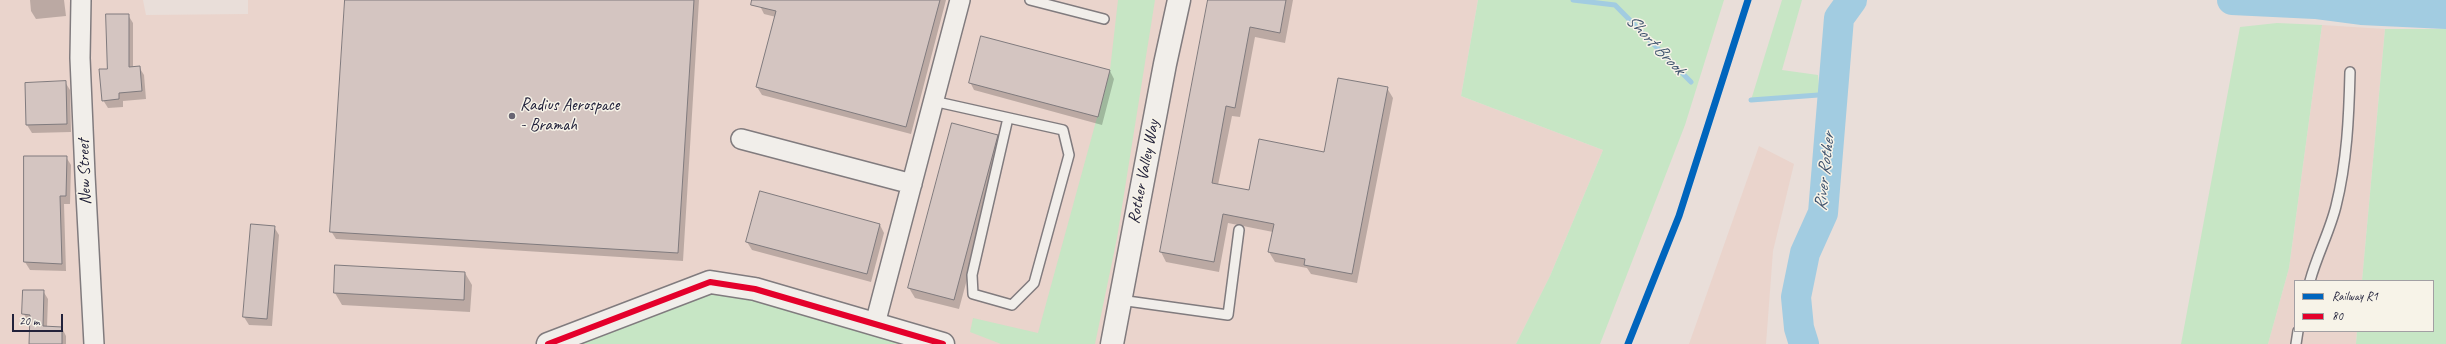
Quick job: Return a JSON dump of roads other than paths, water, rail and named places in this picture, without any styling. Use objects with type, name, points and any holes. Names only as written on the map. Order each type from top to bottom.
[{"type":"main road","name":"Rother Valley Way","points":[[1112,344],[1165,64],[1180,0]]},
{"type":"main road","points":[[548,344],[710,282],[755,289],[943,344]]},
{"type":"street","name":"New Street","points":[[81,0],[80,58],[94,344]]},
{"type":"street","points":[[875,324],[960,0]]},
{"type":"street","points":[[742,139],[912,184]]},
{"type":"lane","points":[[1030,0],[1104,19]]},
{"type":"lane","points":[[2310,280],[2317,256],[2336,207],[2348,127],[2350,72]]},
{"type":"lane","points":[[933,101],[1063,130],[1069,155],[1034,283],[1012,305],[973,294],[972,275],[1008,118]]},
{"type":"lane","points":[[1120,300],[1228,314],[1239,230]]},
{"type":"lane","points":[[2296,344],[2298,332]]},
{"type":"waterway","name":"Short Brook","points":[[1573,0],[1615,5],[1691,82]]},
{"type":"waterway","name":"River Rother","points":[[1804,344],[1799,328],[1796,297],[1805,253],[1823,213],[1839,18],[1852,0]]},
{"type":"waterway","name":"River Rother","points":[[2232,0],[2315,4],[2361,10],[2446,14]]},
{"type":"waterway","name":"Short Brook","points":[[1751,100],[1832,94]]},
{"type":"rail line","name":"R1","points":[[1628,344],[1679,216],[1748,0]]},
{"type":"place","name":"Radius Aerospace - Bramah","points":[[512,116]]}]
